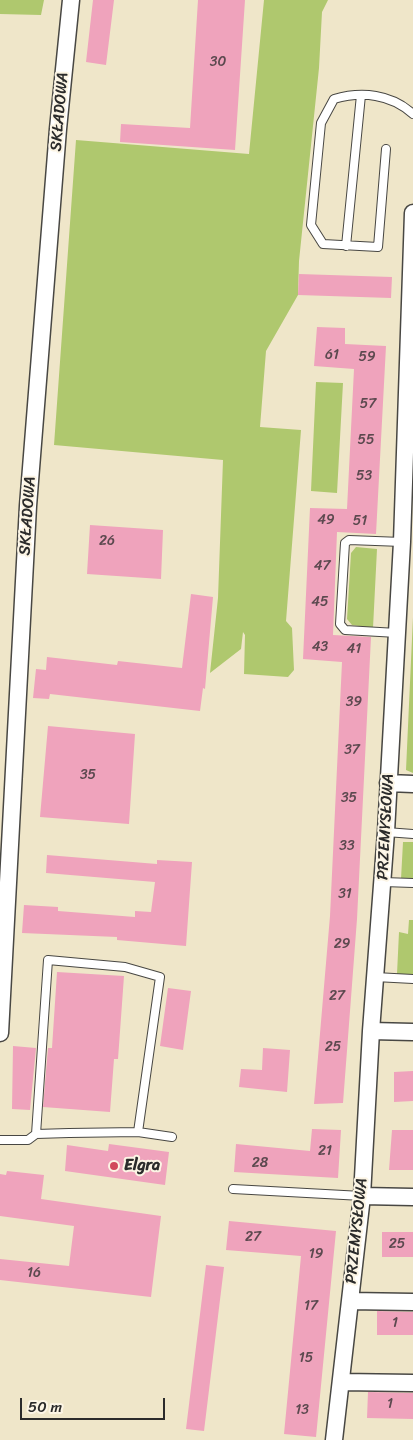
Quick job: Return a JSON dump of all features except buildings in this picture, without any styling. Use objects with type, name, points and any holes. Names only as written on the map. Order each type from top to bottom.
[{"type":"street","name":"SKŁADOWA","points":[[0,1033],[28,506],[58,129],[71,0]]},
{"type":"street","name":"PRZEMYSŁOWA","points":[[334,1440],[362,1196],[397,633],[407,568],[402,542],[409,461],[413,213]]},
{"type":"street","points":[[388,783],[413,784]]},
{"type":"street","points":[[371,1031],[413,1032]]},
{"type":"street","points":[[362,1196],[413,1197]]},
{"type":"street","points":[[350,1301],[413,1302]]},
{"type":"street","points":[[341,1382],[413,1384]]},
{"type":"lane","points":[[386,149],[378,248],[323,244],[311,225],[322,123],[334,99],[349,94],[385,96],[413,114]]},
{"type":"lane","points":[[346,246],[361,95]]},
{"type":"lane","points":[[397,633],[345,630],[340,624],[345,543],[349,540],[402,542]]},
{"type":"lane","points":[[386,832],[413,834]]},
{"type":"lane","points":[[383,882],[413,883]]},
{"type":"lane","points":[[36,1134],[48,960],[125,967],[160,977],[138,1132]]},
{"type":"lane","points":[[375,977],[413,978]]},
{"type":"lane","points":[[0,1140],[28,1140],[36,1134],[138,1132],[172,1136]]},
{"type":"lane","points":[[233,1189],[362,1196]]},
{"type":"green space","points":[[0,0],[44,0],[41,15],[0,14]]},
{"type":"green space","points":[[264,0],[328,0],[322,12],[319,68],[299,261],[298,295],[266,351],[260,427],[301,430],[286,621],[292,628],[294,670],[288,677],[244,674],[245,635],[243,632],[241,649],[210,673],[218,598],[223,460],[54,445],[76,140],[249,154]]},
{"type":"green space","points":[[316,382],[343,383],[337,493],[311,491]]},
{"type":"green space","points":[[356,547],[377,549],[373,628],[352,625],[347,619],[351,553]]},
{"type":"green space","points":[[413,617],[413,773],[406,770]]},
{"type":"green space","points":[[403,842],[413,842],[413,879],[401,879]]},
{"type":"green space","points":[[409,920],[413,920],[413,975],[397,974],[399,932],[408,934]]},
{"type":"place","name":"Elgra","points":[[114,1166]]}]
